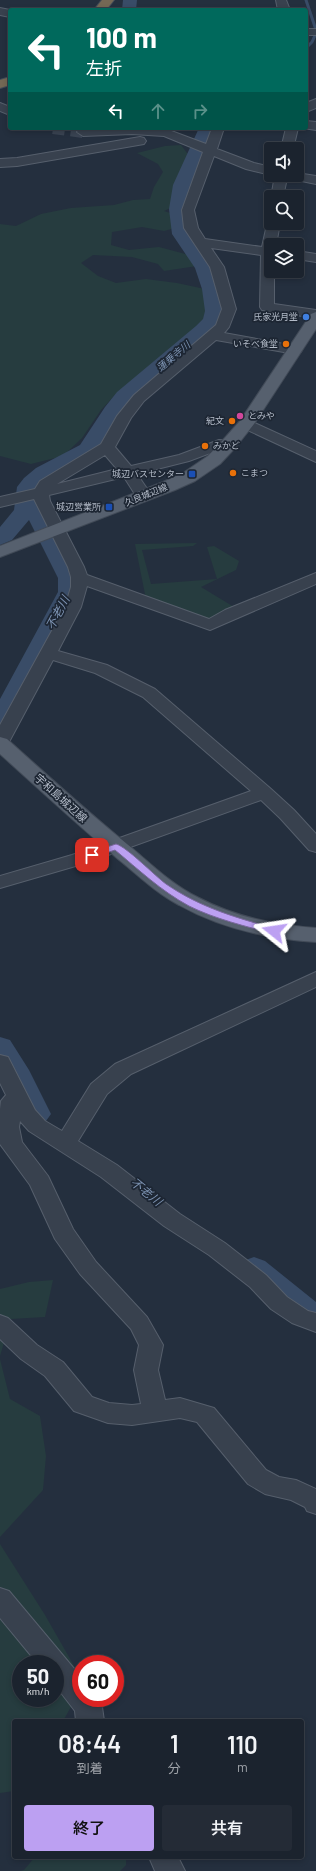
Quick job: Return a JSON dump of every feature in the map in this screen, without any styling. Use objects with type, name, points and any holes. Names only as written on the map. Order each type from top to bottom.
[{"type":"highway","points":[[102,8],[108,0]]},
{"type":"main road","name":"久良城辺線","points":[[0,552],[57,531],[189,477],[214,460],[246,424],[316,317]]},
{"type":"main road","name":"宇和島城辺線","points":[[0,743],[162,885],[192,904],[227,918],[274,931],[316,934]]},
{"type":"street","points":[[0,743],[73,606],[80,590],[80,578],[42,501],[41,493],[46,484],[107,447],[124,416],[139,398],[176,368],[186,357],[222,327],[229,309],[217,267],[190,228],[188,210],[217,130]]},
{"type":"street","points":[[289,142],[292,130]]},
{"type":"street","points":[[83,132],[150,131],[179,137],[250,166],[264,169]]},
{"type":"street","points":[[0,163],[17,162],[86,149],[179,137]]},
{"type":"street","points":[[304,178],[316,180]]},
{"type":"street","points":[[199,242],[264,251]]},
{"type":"street","points":[[304,256],[316,258]]},
{"type":"street","points":[[268,278],[266,307],[316,314]]},
{"type":"street","points":[[213,335],[295,350]]},
{"type":"street","points":[[246,424],[316,457]]},
{"type":"street","points":[[0,502],[184,458],[219,445],[229,444]]},
{"type":"street","points":[[107,447],[128,472],[144,496]]},
{"type":"street","points":[[80,578],[210,625],[232,614],[280,596],[316,578]]},
{"type":"street","points":[[48,652],[101,669],[149,693],[287,814],[316,846]]},
{"type":"street","points":[[0,882],[48,869],[264,793]]},
{"type":"street","points":[[66,1145],[99,1089],[123,1069],[316,979]]},
{"type":"street","points":[[0,1062],[26,1114],[37,1126],[109,1171],[172,1220],[217,1249],[258,1281],[279,1303],[300,1316],[316,1323]]},
{"type":"street","points":[[17,1096],[12,1101],[8,1127],[11,1144],[40,1182],[67,1239],[88,1268],[139,1323],[151,1345],[146,1370],[155,1410]]},
{"type":"street","points":[[0,1153],[27,1186],[46,1197]]},
{"type":"street","points":[[0,1324],[29,1352],[54,1369],[83,1404],[108,1413],[132,1415],[155,1410],[180,1408],[204,1415],[257,1476],[274,1487],[296,1490],[314,1500],[316,1504]]},
{"type":"street","points":[[0,1599],[47,1655]]},
{"type":"street","points":[[64,1676],[72,1686]]},
{"type":"street","points":[[88,1707],[90,1719]]},
{"type":"street","points":[[164,1859],[170,1871]]},
{"type":"green space","points":[[181,145],[190,157],[188,171],[175,206],[164,211],[173,214],[175,228],[164,231],[142,227],[112,232],[111,245],[129,250],[159,247],[189,255],[197,266],[164,271],[158,264],[132,257],[93,255],[81,263],[98,276],[116,283],[146,279],[177,283],[205,289],[209,318],[190,340],[168,360],[116,394],[101,410],[82,438],[63,456],[31,464],[0,456],[0,224],[16,226],[41,214],[71,208],[114,205],[133,200],[150,199],[154,187],[163,172],[158,164],[137,153],[165,146]]},
{"type":"green space","points":[[197,543],[193,546],[142,550],[151,584],[217,579],[207,547],[214,546],[239,561],[236,570],[201,587],[239,610],[209,622],[146,599],[135,544]]},
{"type":"green space","points":[[53,1280],[45,1317],[11,1319],[0,1356],[0,1289],[29,1282]]},
{"type":"green space","points":[[0,1359],[10,1399],[40,1416],[46,1456],[43,1490],[0,1537]]},
{"type":"green space","points":[[0,1544],[45,1615],[72,1662],[72,1705],[64,1719],[12,1719],[12,1791],[0,1793]]},
{"type":"green space","points":[[33,1859],[126,1859],[126,1865],[120,1871],[20,1871],[24,1870]]},
{"type":"waterway","name":"蓮乗寺川","points":[[129,8],[130,0]]},
{"type":"waterway","points":[[306,0],[316,30]]},
{"type":"waterway","points":[[308,46],[312,42],[316,33]]},
{"type":"waterway","name":"蓮乗寺川","points":[[0,538],[12,528],[20,519],[25,510],[27,490],[31,482],[43,472],[73,458],[87,449],[112,411],[124,396],[141,380],[203,331],[213,319],[215,304],[209,281],[204,268],[186,244],[181,234],[177,209],[186,174],[206,130]]},
{"type":"waterway","name":"不老川","points":[[0,721],[69,592],[69,578],[57,551],[37,514],[26,506]]},
{"type":"waterway","name":"不老川","points":[[0,1047],[15,1070],[36,1114]]},
{"type":"waterway","name":"不老川","points":[[254,1269],[302,1309],[316,1316]]},
{"type":"tunnel","points":[[68,130],[83,132]]},
{"type":"place","name":"氏家光月堂","points":[[306,317]]},
{"type":"place","name":"いそべ食堂","points":[[286,344]]},
{"type":"place","name":"とみや","points":[[240,416]]},
{"type":"place","name":"紀文","points":[[232,421]]},
{"type":"place","name":"みかど","points":[[205,446]]},
{"type":"place","name":"こまつ","points":[[233,473]]},
{"type":"place","name":"城辺バスセンター","points":[[192,474]]},
{"type":"place","name":"城辺営業所","points":[[109,507]]},
{"type":"route","points":[[92,855],[116,846],[162,885],[192,904],[227,918],[274,931]]}]
